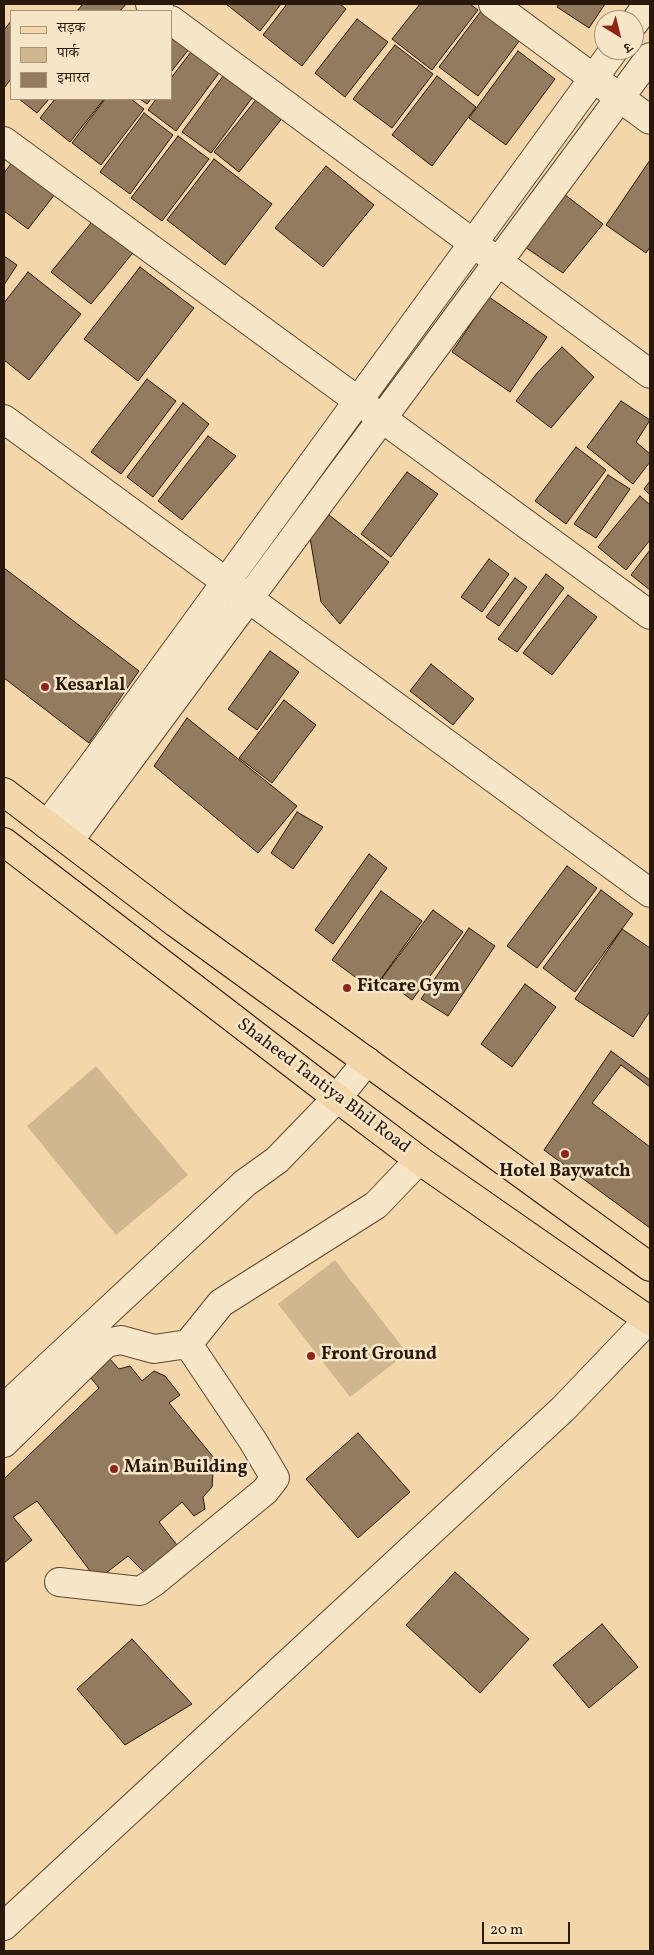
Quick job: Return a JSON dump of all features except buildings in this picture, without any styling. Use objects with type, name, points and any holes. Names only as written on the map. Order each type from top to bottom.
[{"type":"main road","points":[[5,796],[69,841],[176,923],[650,1267]]},
{"type":"main road","name":"Shaheed Tantiya Bhil Road","points":[[4,842],[419,1160],[649,1320]]},
{"type":"street","points":[[493,4],[650,120]]},
{"type":"street","points":[[172,21],[650,374]]},
{"type":"street","points":[[69,841],[650,57]]},
{"type":"street","points":[[47,825],[607,60]]},
{"type":"street","points":[[4,141],[650,615]]},
{"type":"street","points":[[4,419],[650,892]]},
{"type":"street","points":[[4,1408],[245,1184],[277,1160],[337,1098],[367,1061]]},
{"type":"street","points":[[4,1443],[106,1343],[121,1340],[154,1348],[188,1344],[221,1303],[376,1205],[419,1160]]},
{"type":"street","points":[[4,1926],[563,1409],[649,1320]]},
{"type":"street","points":[[59,1582],[140,1591],[154,1582],[265,1491],[275,1478],[253,1441],[188,1344]]},
{"type":"green space","points":[[96,1066],[188,1175],[116,1235],[27,1126]]},
{"type":"green space","points":[[335,1260],[407,1353],[350,1397],[278,1304]]},
{"type":"place","name":"Kesarlal","points":[[45,687]]},
{"type":"place","name":"Fitcare Gym","points":[[347,988]]},
{"type":"place","name":"Hotel Baywatch","points":[[565,1154]]},
{"type":"place","name":"Front Ground","points":[[311,1356]]},
{"type":"place","name":"Main Building","points":[[114,1469]]}]
